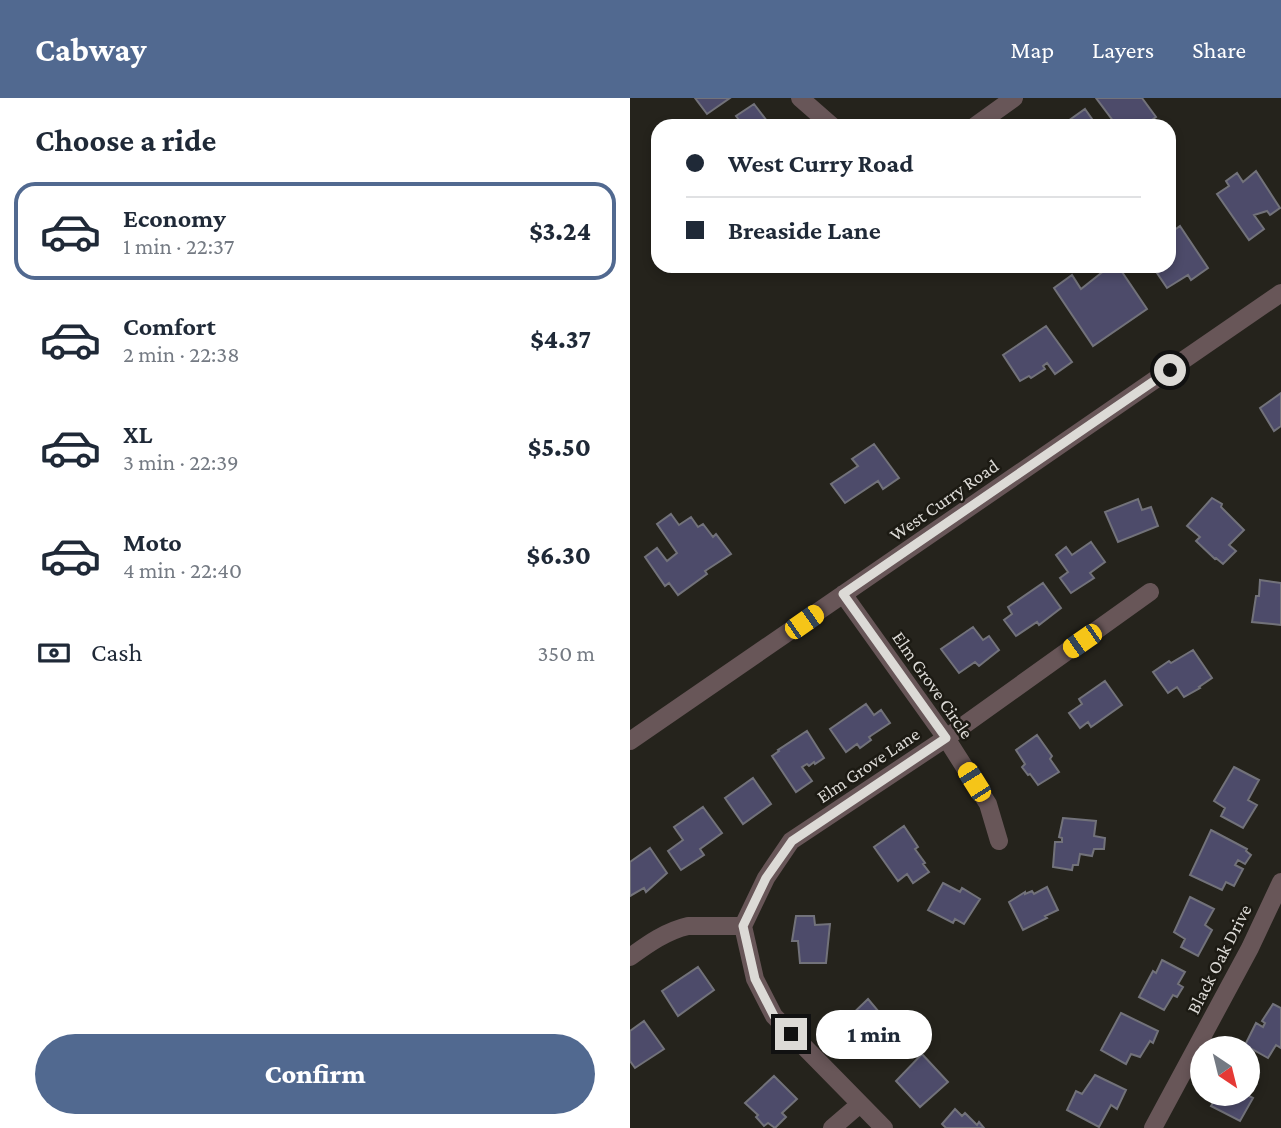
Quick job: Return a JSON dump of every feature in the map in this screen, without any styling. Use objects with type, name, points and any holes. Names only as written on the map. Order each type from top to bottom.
[{"type":"street","points":[[800,98],[824,119]]},
{"type":"street","points":[[985,119],[1014,98]]},
{"type":"street","name":"West Curry Road","points":[[630,741],[1281,293]]},
{"type":"street","name":"Elm Grove Lane","points":[[743,926],[766,878],[792,841],[946,738],[1150,592]]},
{"type":"street","name":"Elm Grove Circle","points":[[843,594],[946,738],[988,804],[999,841]]},
{"type":"street","name":"Black Oak Drive","points":[[1153,1128],[1250,948],[1281,882]]},
{"type":"street","points":[[630,957],[658,937],[680,928],[743,926],[755,979],[774,1016],[884,1128]]},
{"type":"street","points":[[832,1128],[860,1104]]},
{"type":"building","points":[[695,98],[730,98],[707,114]]},
{"type":"building","points":[[1096,98],[1142,98],[1156,117],[1153,119],[1112,119]]},
{"type":"building","points":[[754,104],[765,119],[738,119],[736,116]]},
{"type":"building","points":[[1085,109],[1092,119],[1071,119]]},
{"type":"building","points":[[1256,171],[1280,208],[1270,215],[1267,211],[1254,215],[1264,229],[1249,240],[1217,194],[1229,186],[1226,181],[1237,173],[1243,182]]},
{"type":"building","points":[[1180,226],[1208,268],[1191,280],[1188,275],[1167,288],[1157,273],[1176,273],[1176,229]]},
{"type":"building","points":[[1101,273],[1123,273],[1147,309],[1093,346],[1054,288],[1072,275],[1081,289]]},
{"type":"building","points":[[1046,326],[1072,362],[1055,374],[1047,363],[1043,366],[1045,369],[1020,381],[1003,355]]},
{"type":"building","points":[[1281,393],[1281,426],[1274,431],[1260,408]]},
{"type":"building","points":[[874,444],[899,478],[883,489],[878,481],[845,503],[831,484],[858,466],[852,459]]},
{"type":"building","points":[[1212,498],[1222,504],[1221,507],[1244,530],[1229,545],[1236,551],[1223,564],[1196,541],[1200,537],[1187,526]]},
{"type":"building","points":[[1138,499],[1142,510],[1151,507],[1158,526],[1118,542],[1105,512]]},
{"type":"building","points":[[671,514],[679,525],[691,517],[698,527],[703,524],[713,537],[716,534],[731,554],[705,571],[707,574],[678,595],[669,583],[665,586],[645,557],[657,548],[667,561],[677,553],[657,524]]},
{"type":"building","points":[[1091,542],[1105,562],[1090,573],[1094,578],[1071,593],[1060,578],[1068,572],[1056,555],[1066,547],[1072,555]]},
{"type":"building","points":[[1260,580],[1281,583],[1281,625],[1252,622]]},
{"type":"building","points":[[1043,583],[1061,608],[1039,625],[1037,622],[1016,636],[1004,620],[1012,614],[1008,607]]},
{"type":"building","points":[[973,627],[983,640],[989,636],[999,650],[979,666],[975,662],[959,673],[941,649]]},
{"type":"building","points":[[1193,650],[1212,678],[1184,697],[1177,687],[1168,693],[1153,672]]},
{"type":"building","points":[[1105,681],[1122,705],[1091,727],[1088,722],[1080,728],[1069,713],[1082,704],[1079,699]]},
{"type":"building","points":[[866,704],[874,715],[881,710],[890,723],[869,737],[871,740],[860,748],[857,744],[846,752],[830,729]]},
{"type":"building","points":[[807,731],[824,758],[815,764],[814,762],[802,767],[812,781],[796,792],[772,756]]},
{"type":"building","points":[[1037,735],[1052,756],[1050,759],[1059,772],[1038,785],[1022,767],[1025,764],[1016,750]]},
{"type":"building","points":[[1234,767],[1259,780],[1248,800],[1257,805],[1243,828],[1221,816],[1225,808],[1214,801]]},
{"type":"building","points":[[753,778],[771,804],[743,824],[725,798]]},
{"type":"building","points":[[703,807],[722,833],[700,849],[704,855],[681,870],[668,851],[683,840],[674,827]]},
{"type":"building","points":[[1063,818],[1096,821],[1094,836],[1105,838],[1104,849],[1094,849],[1092,856],[1080,854],[1078,865],[1073,865],[1072,870],[1053,867],[1055,842],[1062,842],[1059,837]]},
{"type":"building","points":[[904,826],[918,847],[915,849],[929,872],[913,883],[907,874],[898,881],[874,847]]},
{"type":"building","points":[[1211,830],[1247,849],[1251,855],[1245,864],[1238,860],[1235,865],[1243,869],[1234,886],[1226,882],[1222,890],[1190,875]]},
{"type":"building","points":[[650,848],[667,873],[646,892],[644,888],[630,896],[630,862]]},
{"type":"building","points":[[943,883],[960,892],[962,888],[980,899],[964,924],[955,919],[953,923],[928,910]]},
{"type":"building","points":[[1047,887],[1058,910],[1023,930],[1009,902],[1025,892],[1032,891],[1034,894]]},
{"type":"building","points":[[1190,897],[1214,909],[1205,925],[1212,930],[1198,956],[1181,947],[1185,939],[1174,932]]},
{"type":"building","points":[[796,916],[814,916],[815,925],[830,924],[826,963],[800,963],[798,941],[792,941]]},
{"type":"building","points":[[1162,960],[1185,972],[1178,984],[1183,987],[1177,997],[1173,995],[1164,1010],[1139,997]]},
{"type":"building","points":[[698,967],[714,990],[678,1016],[662,991]]},
{"type":"building","points":[[868,999],[895,1031],[887,1038],[894,1046],[882,1057],[875,1050],[871,1053],[858,1042],[848,1033],[850,1031],[843,1023]]},
{"type":"building","points":[[1273,1004],[1281,1008],[1281,1048],[1276,1045],[1268,1058],[1260,1053],[1260,1036],[1250,1036],[1256,1023],[1263,1027],[1265,1023],[1262,1021]]},
{"type":"building","points":[[1121,1013],[1158,1031],[1153,1043],[1150,1041],[1140,1057],[1131,1054],[1126,1064],[1101,1050]]},
{"type":"building","points":[[644,1021],[664,1049],[635,1068],[630,1061],[630,1031]]},
{"type":"building","points":[[922,1054],[948,1082],[920,1107],[896,1081]]},
{"type":"building","points":[[1095,1075],[1126,1090],[1117,1109],[1111,1105],[1099,1127],[1067,1110],[1076,1091],[1082,1094]]},
{"type":"building","points":[[774,1076],[797,1099],[782,1113],[786,1117],[775,1128],[768,1123],[764,1126],[756,1117],[758,1115],[745,1103]]},
{"type":"building","points":[[1211,1106],[1248,1106],[1240,1121]]},
{"type":"building","points":[[955,1109],[962,1116],[965,1113],[977,1125],[979,1122],[984,1128],[946,1128],[942,1124]]},
{"type":"route","points":[[791,1034],[774,1016],[755,979],[743,926],[766,878],[792,841],[946,738],[843,594],[1170,370]]}]
